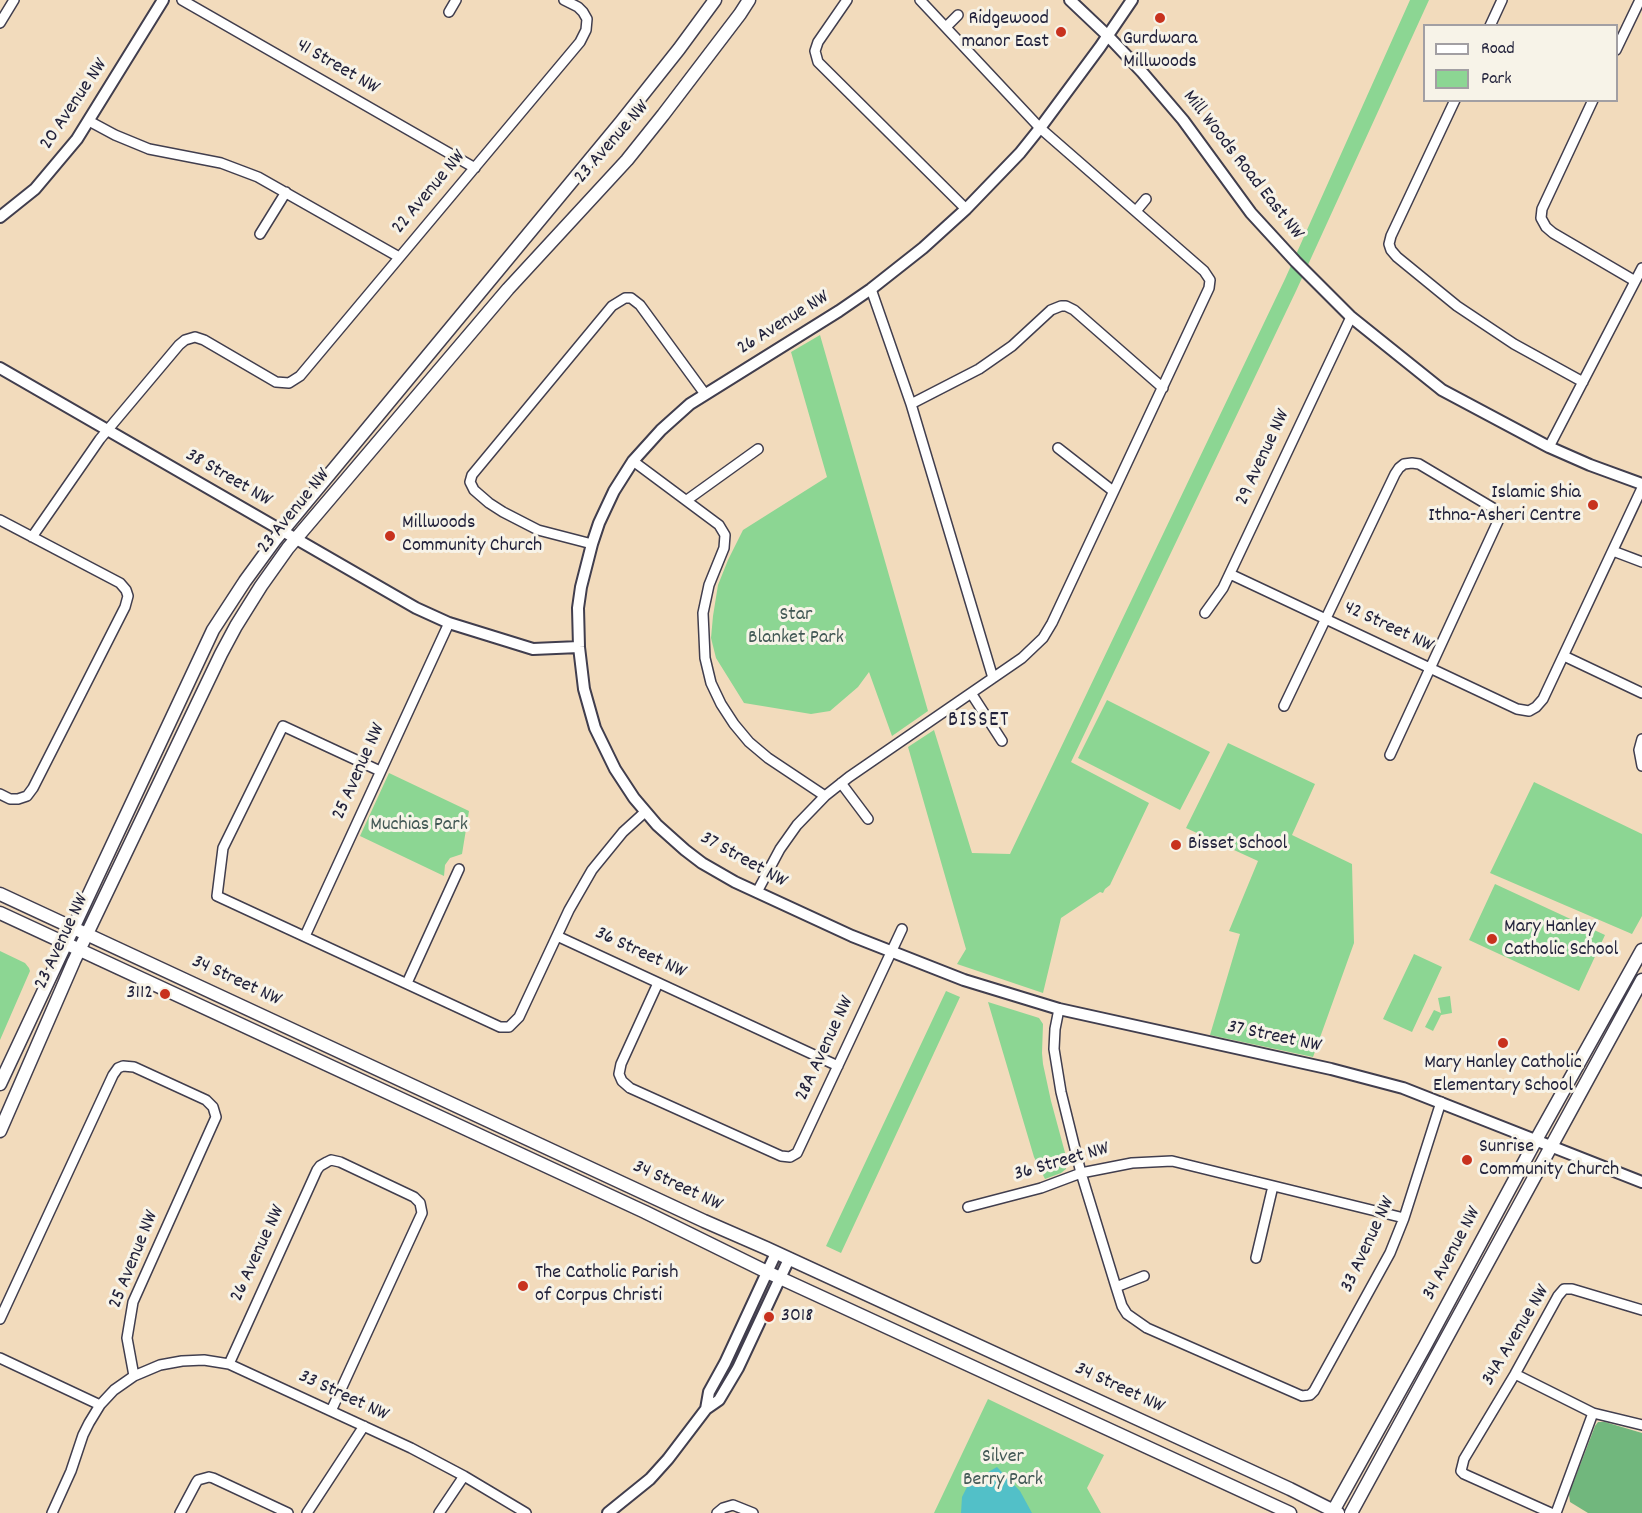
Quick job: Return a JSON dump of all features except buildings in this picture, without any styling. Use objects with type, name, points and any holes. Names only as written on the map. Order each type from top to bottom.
[{"type":"main road","name":"23 Avenue NW","points":[[0,1084],[213,630],[245,581],[282,531],[628,113],[715,0]]},
{"type":"main road","name":"23 Avenue NW","points":[[0,1131],[80,950],[221,654],[261,586],[297,538],[508,289],[627,160],[740,14],[747,0]]},
{"type":"main road","name":"34 Street NW","points":[[0,894],[704,1221],[1290,1489],[1334,1512]]},
{"type":"main road","name":"34 Street NW","points":[[0,913],[645,1212],[767,1272],[1290,1513]]},
{"type":"main road","name":"34 Avenue NW","points":[[1334,1512],[1642,950]]},
{"type":"main road","name":"34 Avenue NW","points":[[1351,1513],[1642,980]]},
{"type":"street","points":[[1,19],[14,0]]},
{"type":"street","name":"20 Avenue NW","points":[[0,217],[41,182],[65,155],[89,121],[163,0]]},
{"type":"street","name":"41 Street NW","points":[[182,0],[475,168]]},
{"type":"street","points":[[449,12],[456,0]]},
{"type":"street","name":"22 Avenue NW","points":[[107,431],[188,338],[195,337],[204,340],[276,382],[289,383],[300,376],[580,42],[586,30],[587,19],[578,7],[564,0]]},
{"type":"street","points":[[846,0],[818,42],[815,51],[818,62],[966,209]]},
{"type":"street","points":[[757,892],[780,849],[797,825],[825,796],[1022,658],[1038,644],[1047,632],[1207,294],[1210,280],[1204,271],[1040,128],[920,0]]},
{"type":"street","name":"Mill Woods Road East NW","points":[[1070,0],[1108,36],[1167,99],[1251,213],[1351,317],[1442,390],[1549,447],[1642,486]]},
{"type":"street","name":"26 Avenue NW","points":[[595,728],[584,689],[579,647],[578,608],[592,544],[607,505],[633,461],[661,430],[690,404],[872,289],[923,248],[966,209],[1020,153],[1040,128],[1132,0]]},
{"type":"street","points":[[1491,24],[1502,0]]},
{"type":"street","points":[[1618,48],[1640,0]]},
{"type":"street","points":[[946,27],[958,15]]},
{"type":"street","points":[[1454,102],[1391,236],[1390,246],[1397,257],[1457,306],[1514,344],[1583,382]]},
{"type":"street","points":[[1592,102],[1542,209],[1541,218],[1553,233],[1635,281]]},
{"type":"street","points":[[89,121],[149,149],[210,160],[258,177],[399,257]]},
{"type":"street","points":[[260,234],[286,192]]},
{"type":"street","points":[[1136,211],[1146,199]]},
{"type":"street","points":[[1549,447],[1642,268]]},
{"type":"street","points":[[872,289],[911,404],[993,678]]},
{"type":"street","points":[[592,544],[551,534],[518,521],[496,508],[474,490],[470,482],[476,469],[612,306],[628,297],[640,305],[705,394]]},
{"type":"street","points":[[911,404],[979,369],[1012,345],[1051,310],[1061,306],[1074,310],[1163,388]]},
{"type":"street","name":"29 Avenue NW","points":[[1206,613],[1222,591],[1351,317]]},
{"type":"street","name":"38 Street NW","points":[[0,368],[297,538],[395,597],[449,623],[533,649],[579,647]]},
{"type":"street","points":[[32,537],[107,431]]},
{"type":"street","points":[[1058,448],[1113,491]]},
{"type":"street","points":[[687,500],[758,449]]},
{"type":"street","points":[[633,461],[719,525],[725,535],[724,548],[709,585],[703,613],[705,658],[716,693],[734,724],[749,742],[768,758],[825,796]]},
{"type":"street","points":[[1284,706],[1395,474],[1399,468],[1408,463],[1419,464],[1493,508],[1499,516],[1498,524],[1390,755]]},
{"type":"street","points":[[1642,486],[1564,656],[1642,693]]},
{"type":"street","points":[[0,520],[120,583],[128,596],[125,607],[30,792],[14,800],[0,794]]},
{"type":"street","points":[[953,544],[964,540]]},
{"type":"street","points":[[1613,551],[1642,562]]},
{"type":"street","name":"42 Street NW","points":[[1230,574],[1526,711],[1540,703],[1564,656]]},
{"type":"street","name":"25 Avenue NW","points":[[305,936],[449,623]]},
{"type":"street","points":[[971,693],[1002,741]]},
{"type":"street","points":[[380,771],[283,726],[223,848],[217,896],[495,1026],[504,1028],[509,1027],[519,1017],[579,891],[592,870],[623,832],[645,812]]},
{"type":"street","name":"37 Street NW","points":[[595,728],[615,769],[645,812],[702,863],[735,882],[852,936],[964,980],[1059,1009],[1341,1071],[1403,1088],[1642,1182]]},
{"type":"street","points":[[1642,739],[1639,750],[1642,766]]},
{"type":"street","points":[[841,783],[868,819]]},
{"type":"street","points":[[407,983],[459,869]]},
{"type":"street","points":[[891,952],[902,929]]},
{"type":"street","name":"36 Street NW","points":[[557,936],[838,1066]]},
{"type":"street","name":"28A Avenue NW","points":[[658,982],[621,1064],[622,1081],[630,1088],[781,1156],[790,1156],[797,1153],[891,952]]},
{"type":"street","points":[[1059,1009],[1054,1040],[1056,1068],[1081,1173],[1116,1287],[1144,1276]]},
{"type":"street","name":"25 Avenue NW","points":[[0,1319],[113,1075],[123,1066],[134,1067],[211,1103],[215,1110],[215,1122],[133,1302],[127,1338],[134,1376]]},
{"type":"street","name":"33 Avenue NW","points":[[1116,1287],[1123,1309],[1147,1328],[1302,1396],[1310,1395],[1390,1253],[1404,1218],[1441,1102]]},
{"type":"street","name":"26 Avenue NW","points":[[229,1364],[320,1166],[331,1161],[340,1162],[414,1197],[422,1206],[421,1217],[331,1411]]},
{"type":"street","name":"36 Street NW","points":[[968,1208],[1041,1188],[1081,1173],[1132,1163],[1173,1161],[1404,1218]]},
{"type":"street","points":[[1256,1258],[1273,1186]]},
{"type":"street","points":[[706,1409],[709,1392],[725,1363],[776,1253]]},
{"type":"street","points":[[608,1513],[657,1472],[706,1409],[719,1400],[738,1368],[789,1259]]},
{"type":"street","name":"34A Avenue NW","points":[[1551,1513],[1464,1474],[1461,1471],[1464,1459],[1564,1289],[1572,1289],[1642,1310]]},
{"type":"street","points":[[0,1358],[100,1405]]},
{"type":"street","name":"33 Street NW","points":[[134,1376],[160,1365],[182,1361],[204,1360],[229,1364],[411,1448],[526,1513]]},
{"type":"street","points":[[1515,1374],[1593,1413],[1642,1425]]},
{"type":"street","points":[[52,1513],[74,1465],[83,1435],[100,1405],[114,1390],[134,1376]]},
{"type":"street","points":[[1556,1513],[1593,1413]]},
{"type":"street","points":[[307,1513],[364,1426]]},
{"type":"street","points":[[439,1513],[464,1476]]},
{"type":"street","points":[[180,1513],[198,1480],[208,1477],[288,1513]]},
{"type":"street","points":[[717,1513],[728,1506],[737,1506],[753,1513]]},
{"type":"green space","points":[[1410,0],[1429,0],[1296,291],[1071,762],[1149,803],[1110,885],[1103,893],[1100,892],[1061,918],[1043,993],[957,964],[966,949],[908,747],[934,730],[972,853],[1010,854],[1285,279]]},
{"type":"green space","name":"Star Blanket Park","points":[[820,335],[928,711],[892,736],[869,672],[858,687],[830,711],[811,714],[744,703],[716,658],[711,638],[718,585],[743,530],[827,477],[791,352]]},
{"type":"green space","points":[[1107,700],[1210,752],[1180,810],[1078,758]]},
{"type":"green space","points":[[1228,743],[1315,784],[1292,835],[1352,864],[1354,943],[1313,1057],[1210,1035],[1240,934],[1229,931],[1258,861],[1186,828]]},
{"type":"green space","name":"Muchias Park","points":[[389,773],[469,811],[462,854],[450,858],[445,865],[444,876],[360,836]]},
{"type":"green space","points":[[1534,782],[1642,834],[1642,916],[1632,934],[1490,873]]},
{"type":"green space","points":[[1495,884],[1605,935],[1579,991],[1469,940]]},
{"type":"green space","points":[[0,951],[25,963],[30,971],[0,1040]]},
{"type":"green space","points":[[1414,954],[1442,967],[1412,1032],[1383,1019]]},
{"type":"green space","points":[[946,991],[960,997],[841,1253],[826,1246]]},
{"type":"green space","points":[[1450,996],[1452,1013],[1441,1015],[1433,1031],[1425,1027],[1434,1010],[1441,1013],[1438,998]]},
{"type":"green space","points":[[988,1002],[1039,1018],[1043,1024],[1043,1064],[1067,1160],[1066,1169],[1045,1179],[1034,1157]]},
{"type":"green space","name":"Silver Berry Park","points":[[988,1399],[1104,1455],[1087,1488],[1101,1513],[934,1513]]},
{"type":"green space","points":[[1598,1422],[1642,1433],[1642,1513],[1588,1513],[1570,1502],[1569,1494]]},
{"type":"water","points":[[997,1467],[1020,1491],[1032,1513],[961,1513],[962,1497],[969,1483]]},
{"type":"place","name":"Gurdwara Millwoods","points":[[1160,18]]},
{"type":"place","name":"Ridgewood manor East","points":[[1061,32]]},
{"type":"place","name":"Islamic Shia Ithna-Asheri Centre","points":[[1593,505]]},
{"type":"place","name":"Millwoods Community Church","points":[[390,536]]},
{"type":"place","name":"Bisset School","points":[[1176,845]]},
{"type":"place","name":"Mary Hanley Catholic School","points":[[1492,939]]},
{"type":"place","name":"3112","points":[[165,994]]},
{"type":"place","name":"Mary Hanley Catholic Elementary School","points":[[1503,1043]]},
{"type":"place","name":"Sunrise Community Church","points":[[1467,1160]]},
{"type":"place","name":"The Catholic Parish of Corpus Christi","points":[[523,1286]]},
{"type":"place","name":"3018","points":[[769,1317]]},
{"type":"district","name":"BISSET","points":[[979,722]]}]
